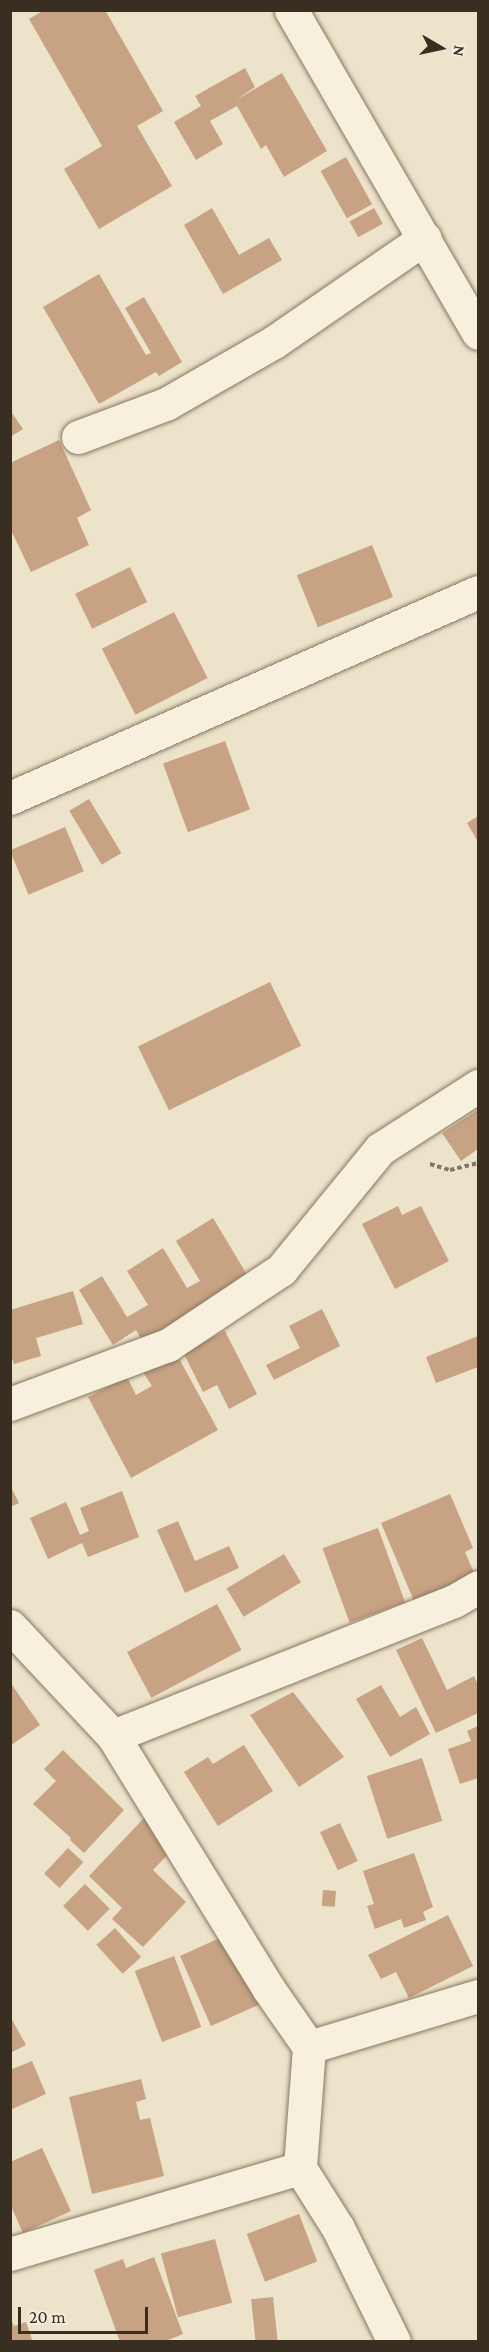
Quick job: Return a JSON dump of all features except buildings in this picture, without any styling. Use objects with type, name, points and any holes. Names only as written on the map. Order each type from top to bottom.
[{"type":"street","points":[[291,10],[478,333]]},
{"type":"street","points":[[78,437],[166,404],[274,342],[425,238]]},
{"type":"street","points":[[10,798],[478,592]]},
{"type":"street","points":[[10,1404],[168,1345],[281,1270],[380,1149],[478,1086]]},
{"type":"street","points":[[113,1736],[454,1601],[478,1587]]},
{"type":"street","points":[[10,1626],[113,1736],[268,1988],[309,2047],[300,2168],[338,2228],[394,2342]]},
{"type":"street","points":[[309,2047],[478,1996]]},
{"type":"street","points":[[10,2254],[300,2168]]}]
